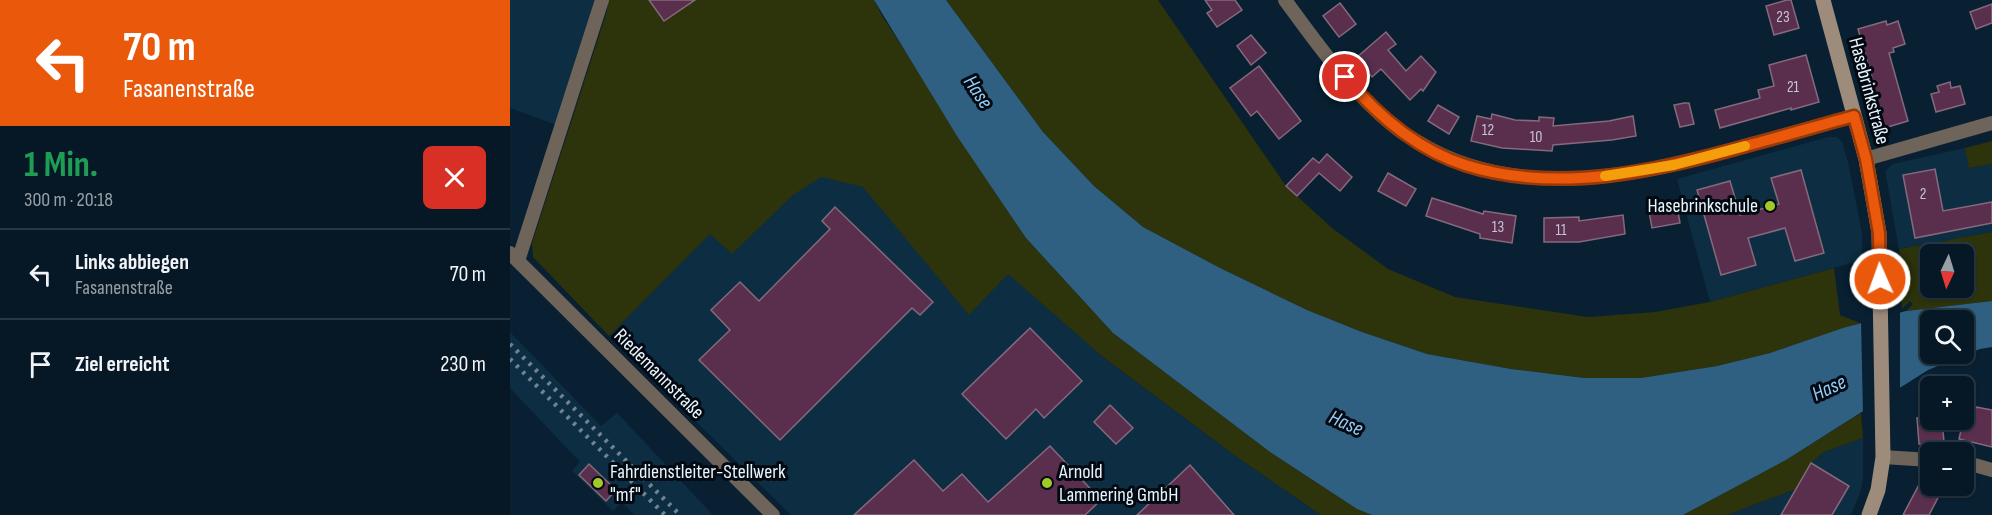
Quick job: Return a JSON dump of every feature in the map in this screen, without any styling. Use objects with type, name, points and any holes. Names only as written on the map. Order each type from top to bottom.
[{"type":"street","name":"Riedemannstraße","points":[[602,0],[514,257],[773,515]]},
{"type":"street","points":[[1285,0],[1317,44],[1359,94],[1396,128],[1433,152],[1463,165],[1492,172],[1566,178],[1603,177],[1642,172],[1854,116]]},
{"type":"street","name":"Hasebrinkstraße","points":[[1823,0],[1866,159],[1879,233],[1883,457],[1878,490],[1869,515]]},
{"type":"street","points":[[1866,159],[1992,123]]},
{"type":"street","points":[[1883,457],[1920,459]]},
{"type":"street","points":[[1974,465],[1992,470]]},
{"type":"shaded area","points":[[510,0],[607,0],[562,127],[510,108]]},
{"type":"shaded area","points":[[867,75],[1103,357],[1241,460],[1321,515],[791,515],[609,336]]},
{"type":"shaded area","name":"Hasebrinkschule","points":[[1828,137],[1837,137],[1842,142],[1848,162],[1862,233],[1862,260],[1710,302],[1677,179]]},
{"type":"shaded area","points":[[1965,148],[1970,168],[1992,164],[1992,232],[1899,249],[1886,176],[1886,170],[1893,164]]},
{"type":"shaded area","points":[[510,332],[601,426],[617,413],[713,515],[634,515],[622,502],[613,511],[572,471],[580,462],[510,388]]},
{"type":"shaded area","points":[[1863,438],[1863,480],[1851,515],[1727,515],[1796,489],[1811,463],[1824,452]]},
{"type":"green space","points":[[608,0],[649,0],[664,21],[695,0],[874,0],[1026,238],[1113,333],[1270,452],[1357,509],[1372,515],[1321,515],[1241,460],[1103,357],[1008,274],[969,315],[863,187],[821,177],[793,195],[732,254],[710,234],[609,336],[533,257],[532,243],[607,11]]},
{"type":"green space","points":[[946,0],[1158,0],[1286,186],[1332,228],[1388,269],[1455,297],[1588,317],[1655,312],[1710,302],[1834,268],[1840,315],[1860,323],[1770,353],[1717,366],[1641,378],[1584,378],[1511,369],[1427,354],[1362,332],[1307,310],[1220,268],[1143,227],[1094,186],[1043,132]]},
{"type":"green space","points":[[1992,141],[1992,164],[1969,168],[1965,148]]},
{"type":"green space","points":[[1992,232],[1992,301],[1906,311],[1913,304],[1910,301],[1902,309],[1899,249],[1920,245],[1920,298],[1974,298],[1974,244],[1926,244]]},
{"type":"green space","points":[[1861,413],[1863,438],[1824,452],[1811,463],[1796,489],[1727,515],[1683,515],[1786,460]]},
{"type":"water","name":"Hase","points":[[874,0],[946,0],[1043,132],[1094,186],[1143,227],[1220,268],[1307,310],[1427,354],[1511,369],[1584,378],[1641,378],[1717,366],[1770,353],[1843,328],[1906,311],[1992,301],[1992,347],[1974,351],[1974,310],[1920,310],[1920,364],[1943,364],[1928,370],[1786,460],[1683,515],[1372,515],[1357,509],[1270,452],[1113,333],[1026,238],[957,136]]},
{"type":"pier","points":[[1900,310],[1900,391],[1863,415],[1861,320]]},
{"type":"building","points":[[649,0],[695,0],[664,21]]},
{"type":"building","points":[[1205,0],[1235,0],[1242,10],[1217,27],[1207,13],[1212,10]]},
{"type":"building","points":[[1791,0],[1799,28],[1774,35],[1766,6]]},
{"type":"building","points":[[1340,3],[1356,24],[1339,37],[1323,16]]},
{"type":"building","points":[[1992,4],[1992,23],[1976,29],[1970,12]]},
{"type":"building","points":[[1886,21],[1887,25],[1898,21],[1905,44],[1893,48],[1894,52],[1889,53],[1908,121],[1881,129],[1868,82],[1873,81],[1858,29]]},
{"type":"building","points":[[1386,32],[1396,44],[1388,50],[1406,71],[1421,56],[1436,72],[1423,91],[1421,89],[1410,100],[1381,69],[1372,77],[1356,58]]},
{"type":"building","points":[[1251,35],[1266,53],[1251,65],[1237,46]]},
{"type":"building","points":[[1806,55],[1819,102],[1720,128],[1715,110],[1760,98],[1758,90],[1774,86],[1769,65]]},
{"type":"building","points":[[1259,66],[1301,121],[1279,139],[1257,111],[1251,116],[1230,88]]},
{"type":"building","points":[[1950,82],[1951,88],[1960,86],[1965,104],[1936,112],[1931,94],[1939,92],[1937,86]]},
{"type":"building","points":[[1689,103],[1694,124],[1680,127],[1674,105]]},
{"type":"building","points":[[1438,105],[1459,117],[1449,134],[1428,121]]},
{"type":"building","points":[[1492,114],[1515,120],[1539,121],[1539,117],[1554,118],[1553,126],[1609,121],[1633,116],[1636,136],[1553,145],[1552,151],[1502,148],[1471,141],[1477,116],[1491,119]]},
{"type":"building","points":[[1327,154],[1352,177],[1340,191],[1319,173],[1297,196],[1286,186],[1313,158],[1319,163]]},
{"type":"building","points":[[1935,169],[1943,211],[1992,202],[1992,223],[1915,238],[1903,175]]},
{"type":"building","points":[[1801,170],[1824,253],[1795,261],[1785,228],[1748,238],[1756,265],[1721,275],[1697,190],[1730,181],[1740,215],[1779,204],[1771,178]]},
{"type":"building","points":[[1388,173],[1416,189],[1406,206],[1378,191]]},
{"type":"building","points":[[1432,198],[1483,214],[1484,211],[1516,216],[1512,243],[1480,238],[1480,234],[1426,216]]},
{"type":"building","points":[[1676,201],[1680,223],[1652,228],[1648,206]]},
{"type":"building","points":[[835,207],[933,302],[920,315],[912,308],[780,440],[699,360],[730,330],[711,310],[740,282],[759,301],[830,229],[822,221]]},
{"type":"building","points":[[1623,215],[1625,234],[1579,242],[1544,242],[1544,218],[1579,217],[1579,221]]},
{"type":"building","points":[[1030,328],[1082,381],[1044,418],[1036,409],[1006,439],[962,394]]},
{"type":"building","points":[[1110,405],[1133,428],[1116,444],[1094,422]]},
{"type":"building","points":[[1976,407],[1992,410],[1992,447],[1959,439],[1961,430],[1974,430]]},
{"type":"building","points":[[1917,418],[1920,418],[1920,430],[1943,430],[1944,442],[1920,442],[1919,444]]},
{"type":"building","name":"Arnold Lammering GmbH","points":[[1050,446],[1101,500],[1085,515],[854,515],[914,460],[943,491],[962,474],[988,502]]},
{"type":"building","points":[[1811,463],[1849,486],[1832,515],[1781,515]]},
{"type":"building","name":"Fahrdienstleiter-Stellwerk \"mf\"","points":[[589,464],[616,490],[606,501],[579,475]]},
{"type":"building","points":[[1190,465],[1234,515],[1137,515]]},
{"type":"building","points":[[1920,483],[1920,496],[1939,496],[1929,515],[1903,515]]},
{"type":"railway","points":[[510,344],[680,515]]},
{"type":"railway","points":[[510,359],[665,515]]},
{"type":"slow traffic","points":[[1605,176],[1642,172],[1745,146]]},
{"type":"place","name":"Hasebrinkschule","points":[[1770,206]]},
{"type":"place","name":"Fahrdienstleiter-Stellwerk \"mf\"","points":[[598,483]]},
{"type":"place","name":"Arnold Lammering GmbH","points":[[1047,483]]},
{"type":"route","points":[[1345,77],[1359,94],[1396,128],[1433,152],[1463,165],[1492,172],[1533,177],[1603,177],[1642,172],[1854,116],[1866,159],[1879,233],[1880,279]]}]
